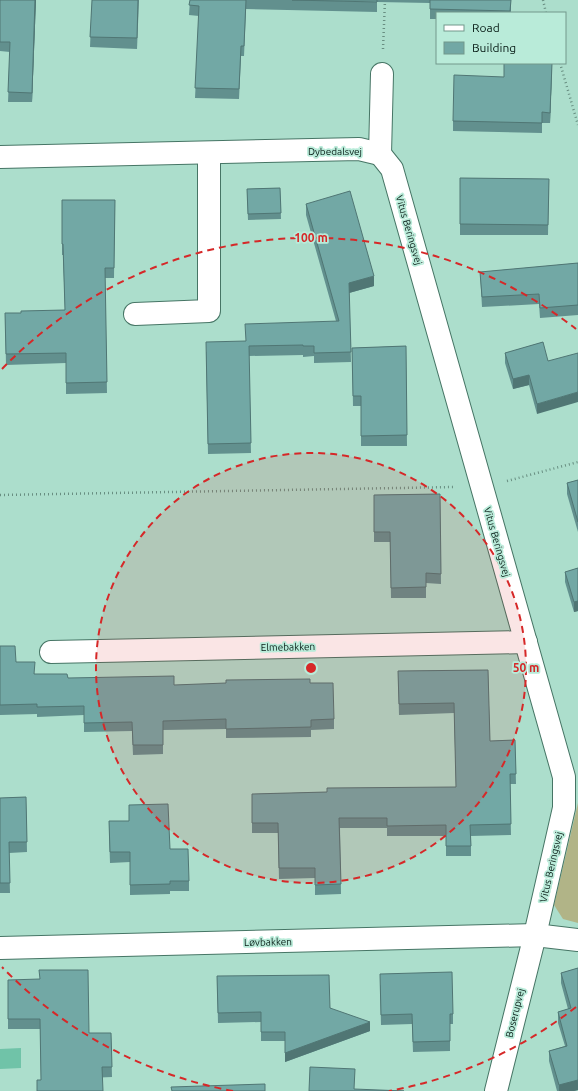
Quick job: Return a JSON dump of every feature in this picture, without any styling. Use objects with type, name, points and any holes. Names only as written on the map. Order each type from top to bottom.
[{"type":"street","points":[[380,154],[382,74]]},
{"type":"street","name":"Dybedalsvej","points":[[0,157],[359,149],[380,154]]},
{"type":"street","points":[[135,314],[209,311],[209,152]]},
{"type":"street","name":"Vitus Beringsvej","points":[[380,154],[392,169],[564,777],[564,808],[535,936]]},
{"type":"street","name":"Elmebakken","points":[[51,652],[526,642]]},
{"type":"street","name":"Løvbakken","points":[[0,948],[535,936],[578,940]]},
{"type":"street","name":"Boserupvej","points":[[496,1091],[535,936]]},
{"type":"path","points":[[382,74],[385,0]]},
{"type":"path","points":[[543,0],[546,12]]},
{"type":"path","points":[[560,64],[578,125]]},
{"type":"path","points":[[0,495],[482,487],[578,462]]},
{"type":"shaded area","points":[[578,803],[578,923],[563,919],[554,905]]},
{"type":"shaded area","points":[[21,1048],[21,1068],[0,1069],[0,1049]]},
{"type":"building","points":[[0,0],[35,0],[32,93],[8,92],[10,42],[0,42]]},
{"type":"building","points":[[92,0],[138,0],[137,38],[90,37]]},
{"type":"building","points":[[190,0],[246,0],[244,46],[241,46],[239,89],[195,88],[199,6],[189,5]]},
{"type":"building","points":[[292,0],[377,0],[377,2]]},
{"type":"building","points":[[430,0],[511,0],[510,11],[430,9]]},
{"type":"building","points":[[504,64],[552,64],[550,113],[542,112],[542,123],[453,121],[454,75],[504,77]]},
{"type":"building","points":[[460,178],[549,179],[548,225],[460,224]]},
{"type":"building","points":[[280,188],[281,213],[248,214],[247,189]]},
{"type":"building","points":[[350,191],[374,276],[349,283],[351,352],[314,353],[314,346],[303,345],[249,346],[251,443],[208,444],[206,342],[246,341],[245,324],[339,321],[306,204]]},
{"type":"building","points":[[62,200],[115,200],[114,268],[105,268],[107,382],[66,383],[66,353],[6,354],[5,313],[65,310]]},
{"type":"building","points":[[578,263],[578,305],[540,308],[539,294],[482,297],[480,272]]},
{"type":"building","points":[[543,342],[548,361],[578,353],[578,392],[537,404],[529,375],[513,379],[505,353]]},
{"type":"building","points":[[406,346],[407,435],[361,436],[361,396],[353,396],[352,348]]},
{"type":"building","points":[[578,480],[578,522],[567,483]]},
{"type":"building","points":[[440,494],[441,574],[426,573],[426,587],[391,588],[390,532],[374,532],[374,495]]},
{"type":"building","points":[[578,568],[578,601],[574,602],[565,572]]},
{"type":"building","points":[[0,646],[15,646],[16,662],[35,662],[34,674],[67,674],[68,678],[174,676],[174,685],[226,683],[226,680],[310,679],[310,683],[333,683],[334,719],[311,720],[311,727],[226,729],[226,719],[163,721],[163,745],[133,745],[132,722],[84,723],[84,706],[37,707],[37,704],[0,705]]},
{"type":"building","points":[[488,670],[490,741],[515,740],[516,774],[510,774],[511,824],[470,825],[471,846],[446,846],[446,825],[387,826],[387,818],[339,818],[341,884],[315,885],[315,868],[279,868],[278,823],[252,823],[252,794],[327,792],[327,788],[456,787],[454,703],[399,704],[398,671]]},
{"type":"building","points":[[26,797],[27,842],[9,842],[10,883],[0,883],[0,798]]},
{"type":"building","points":[[168,804],[170,849],[188,849],[189,881],[170,881],[170,884],[130,885],[130,852],[110,852],[109,821],[129,821],[129,805]]},
{"type":"building","points":[[578,968],[578,1080],[559,1085],[549,1051],[567,1046],[558,1012],[571,1008],[561,973]]},
{"type":"building","points":[[39,970],[88,970],[89,1033],[111,1033],[112,1067],[102,1067],[103,1091],[37,1091],[37,1080],[41,1080],[40,1019],[8,1019],[8,980],[40,979]]},
{"type":"building","points":[[452,972],[453,1014],[450,1014],[450,1041],[413,1042],[412,1014],[381,1015],[380,974]]},
{"type":"building","points":[[329,975],[330,1008],[370,1022],[285,1053],[285,1032],[261,1032],[261,1012],[218,1013],[217,976]]},
{"type":"building","points":[[310,1067],[355,1069],[354,1089],[404,1091],[309,1091]]},
{"type":"building","points":[[265,1084],[265,1091],[172,1091],[171,1087]]}]
